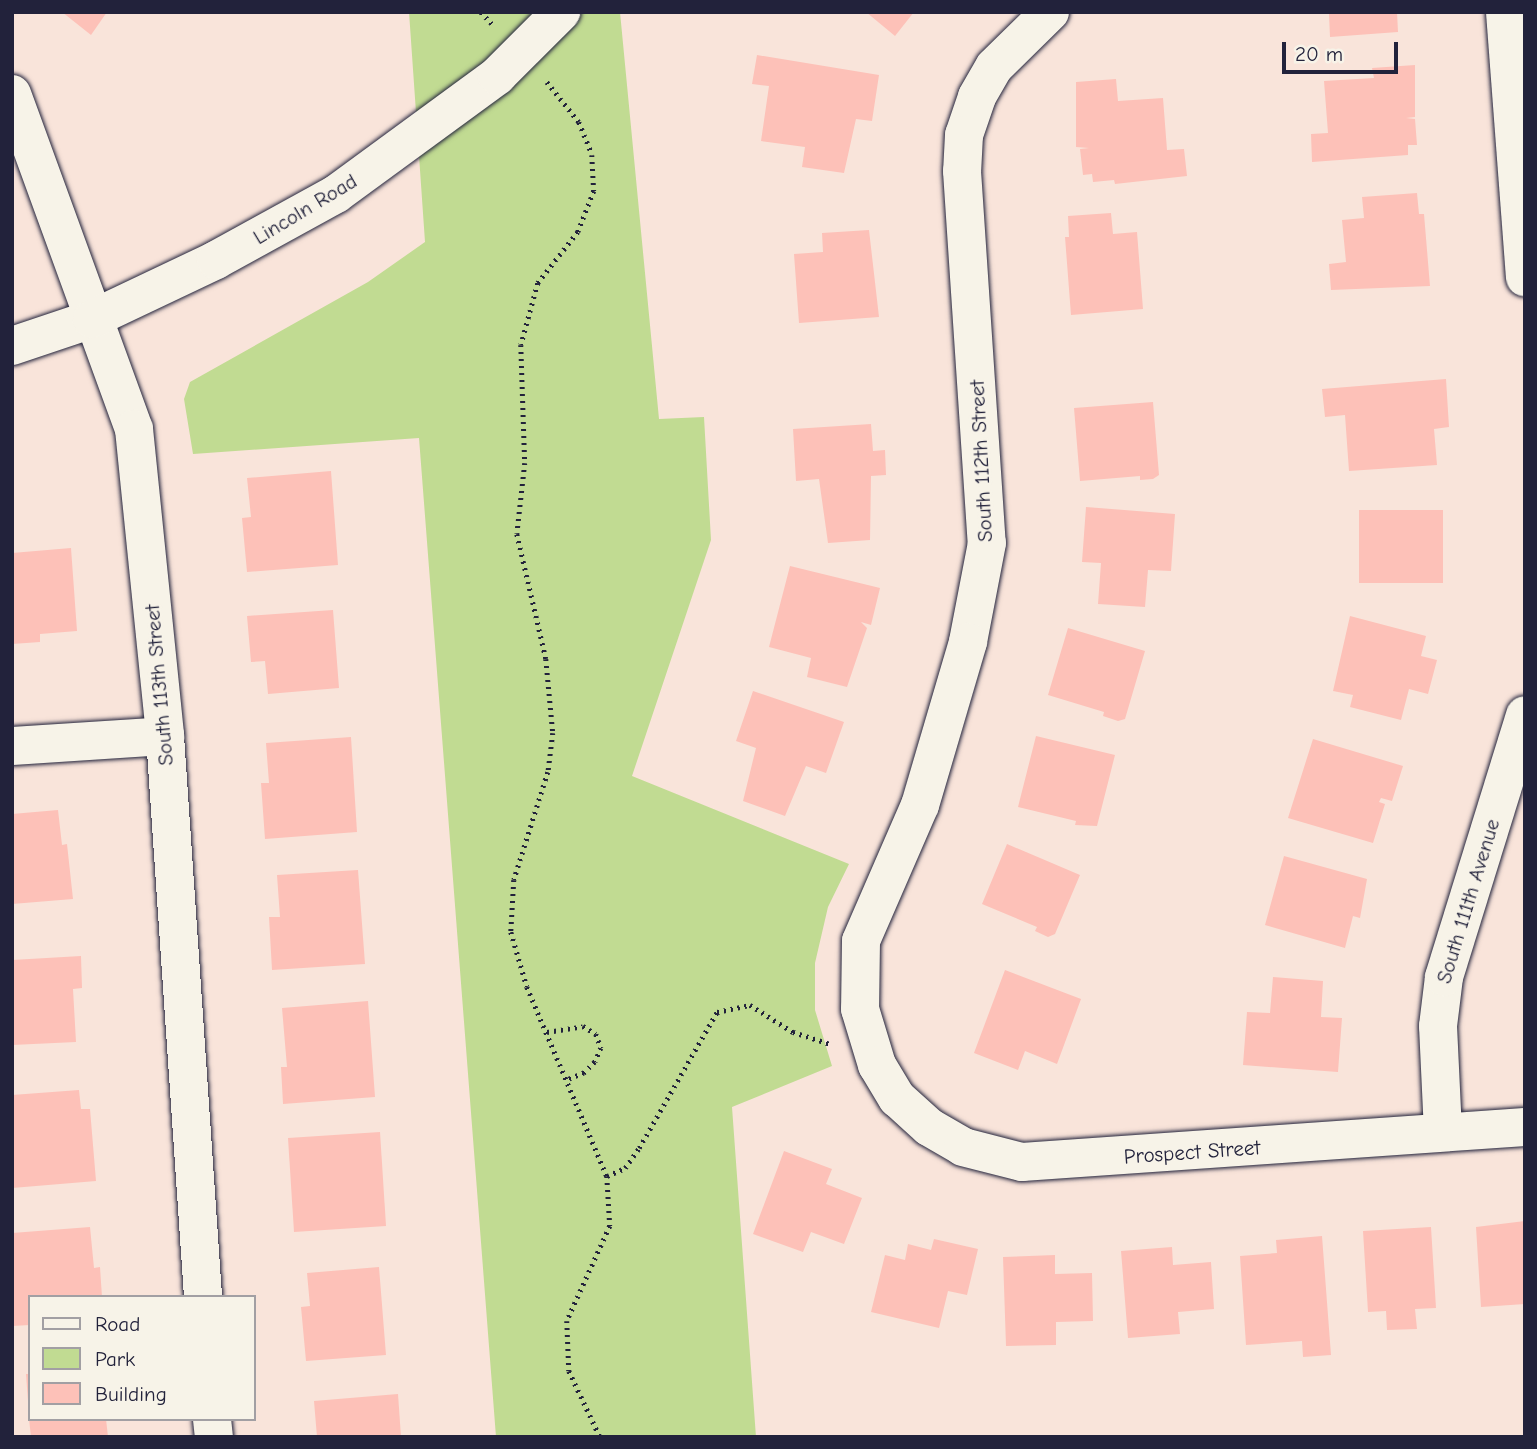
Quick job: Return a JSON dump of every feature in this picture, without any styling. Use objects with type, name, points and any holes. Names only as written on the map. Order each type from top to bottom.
[{"type":"street","name":"Lincoln Road","points":[[12,346],[92,319],[216,260],[336,194],[497,76],[561,12]]},
{"type":"street","name":"South 112th Street","points":[[885,1082],[860,1009],[861,941],[920,805],[968,642],[987,543],[962,171],[964,135],[976,97],[994,67],[1050,12]]},
{"type":"street","points":[[1505,12],[1525,276]]},
{"type":"street","name":"South 113th Street","points":[[12,94],[26,121],[92,319],[134,429],[165,736],[203,1295]]},
{"type":"street","name":"South 111th Avenue","points":[[1443,1132],[1437,1026],[1442,989],[1459,918],[1525,716]]},
{"type":"street","points":[[12,746],[165,736]]},
{"type":"street","name":"Prospect Street","points":[[885,1082],[913,1114],[945,1138],[983,1154],[1022,1162],[1525,1127]]},
{"type":"path","points":[[481,12],[579,122],[592,155],[594,191],[578,232],[538,283],[522,345],[525,463],[517,534],[546,659],[554,733],[548,772],[514,880],[511,932],[517,962],[607,1175],[610,1226],[567,1321],[569,1370],[600,1437]]},
{"type":"path","points":[[607,1175],[625,1168],[639,1148],[717,1012],[750,1005],[793,1032],[829,1045]]},
{"type":"path","points":[[547,1032],[570,1026],[596,1034],[600,1048],[595,1062],[568,1080]]},
{"type":"green space","points":[[409,12],[620,12],[659,419],[704,417],[711,540],[632,776],[849,864],[828,907],[815,963],[815,1010],[832,1066],[732,1107],[756,1437],[496,1437],[419,438],[193,454],[184,399],[190,382],[368,282],[425,242]]},
{"type":"building","points":[[62,12],[107,12],[91,35]]},
{"type":"building","points":[[866,12],[914,12],[895,36]]},
{"type":"building","points":[[1311,12],[1397,12],[1398,32],[1330,37],[1329,14]]},
{"type":"building","points":[[757,55],[879,75],[872,121],[856,119],[844,173],[802,167],[805,147],[761,141],[769,86],[752,84]]},
{"type":"building","points":[[1415,65],[1415,117],[1406,118],[1415,119],[1417,145],[1408,145],[1408,155],[1312,162],[1311,134],[1328,133],[1324,81],[1374,78],[1372,68]]},
{"type":"building","points":[[1116,79],[1118,101],[1163,98],[1167,150],[1184,149],[1187,176],[1115,184],[1114,180],[1093,182],[1092,174],[1083,175],[1080,149],[1089,148],[1076,147],[1076,82]]},
{"type":"building","points":[[1417,193],[1419,214],[1424,214],[1430,286],[1331,290],[1329,264],[1346,262],[1342,220],[1364,218],[1362,197]]},
{"type":"building","points":[[1111,213],[1113,234],[1137,232],[1143,309],[1071,315],[1065,237],[1069,237],[1068,216]]},
{"type":"building","points":[[869,230],[879,317],[799,323],[794,254],[823,252],[822,233]]},
{"type":"building","points":[[1446,379],[1449,427],[1434,429],[1437,465],[1349,471],[1345,415],[1325,417],[1322,389]]},
{"type":"building","points":[[1153,402],[1159,475],[1153,479],[1140,480],[1140,476],[1080,481],[1074,408]]},
{"type":"building","points":[[871,424],[873,451],[885,450],[886,475],[871,476],[870,540],[828,543],[819,479],[796,481],[793,429]]},
{"type":"building","points":[[331,471],[338,565],[247,572],[242,518],[251,517],[247,478]]},
{"type":"building","points":[[1086,507],[1175,514],[1171,571],[1148,570],[1145,607],[1098,604],[1101,563],[1082,562]]},
{"type":"building","points":[[1359,510],[1443,510],[1443,583],[1359,583]]},
{"type":"building","points":[[71,548],[77,631],[40,634],[40,642],[12,644],[12,553]]},
{"type":"building","points":[[790,566],[880,588],[871,625],[861,622],[867,628],[847,687],[807,677],[811,658],[769,647]]},
{"type":"building","points":[[333,610],[339,688],[268,694],[265,661],[251,662],[247,616]]},
{"type":"building","points":[[1350,616],[1426,636],[1421,656],[1437,660],[1428,694],[1409,689],[1401,720],[1350,707],[1353,695],[1333,691]]},
{"type":"building","points":[[1068,628],[1145,651],[1125,719],[1118,721],[1103,716],[1104,712],[1048,695]]},
{"type":"building","points":[[753,691],[844,722],[826,773],[806,766],[785,816],[743,801],[756,748],[736,741]]},
{"type":"building","points":[[1036,736],[1115,755],[1097,826],[1075,825],[1076,821],[1018,807]]},
{"type":"building","points":[[351,737],[357,832],[265,839],[261,783],[269,783],[266,743]]},
{"type":"building","points":[[1313,739],[1403,766],[1392,801],[1381,798],[1379,802],[1385,804],[1373,843],[1288,818]]},
{"type":"building","points":[[58,810],[62,845],[67,844],[73,899],[12,904],[12,814]]},
{"type":"building","points":[[1007,844],[1080,875],[1055,934],[1048,937],[1035,931],[1037,927],[982,904]]},
{"type":"building","points":[[1284,856],[1367,879],[1360,918],[1353,916],[1345,948],[1265,925]]},
{"type":"building","points":[[358,870],[365,964],[272,970],[269,917],[280,917],[277,875]]},
{"type":"building","points":[[81,956],[82,988],[73,989],[76,1042],[12,1045],[12,960]]},
{"type":"building","points":[[1005,970],[1081,999],[1057,1064],[1025,1051],[1018,1070],[974,1053]]},
{"type":"building","points":[[1273,977],[1323,981],[1321,1017],[1342,1018],[1338,1072],[1243,1065],[1247,1012],[1270,1013]]},
{"type":"building","points":[[368,1001],[375,1097],[283,1104],[281,1067],[287,1067],[282,1008]]},
{"type":"building","points":[[79,1090],[81,1109],[90,1109],[96,1181],[12,1188],[12,1095]]},
{"type":"building","points":[[380,1132],[386,1226],[294,1232],[288,1138]]},
{"type":"building","points":[[784,1151],[832,1169],[826,1184],[862,1198],[844,1244],[811,1232],[803,1252],[753,1234]]},
{"type":"building","points":[[1525,1221],[1525,1304],[1481,1307],[1476,1227]]},
{"type":"building","points":[[90,1227],[94,1268],[100,1267],[102,1295],[28,1295],[28,1325],[12,1326],[12,1233]]},
{"type":"building","points":[[1431,1227],[1436,1308],[1415,1309],[1417,1329],[1387,1330],[1386,1311],[1368,1312],[1363,1231]]},
{"type":"building","points":[[1322,1236],[1331,1355],[1303,1357],[1302,1341],[1246,1345],[1240,1256],[1277,1253],[1276,1240]]},
{"type":"building","points":[[934,1239],[978,1249],[967,1295],[948,1291],[939,1328],[871,1312],[885,1255],[905,1260],[908,1244],[931,1250]]},
{"type":"building","points":[[1172,1247],[1173,1265],[1211,1262],[1214,1309],[1178,1312],[1180,1334],[1128,1338],[1121,1251]]},
{"type":"building","points":[[1055,1255],[1055,1274],[1092,1273],[1093,1321],[1056,1322],[1056,1345],[1006,1346],[1003,1257]]},
{"type":"building","points":[[379,1267],[386,1355],[306,1361],[301,1307],[310,1306],[307,1273]]},
{"type":"building","points":[[398,1394],[401,1437],[317,1437],[314,1401]]},
{"type":"building","points":[[29,1421],[106,1421],[108,1437],[31,1437]]}]
